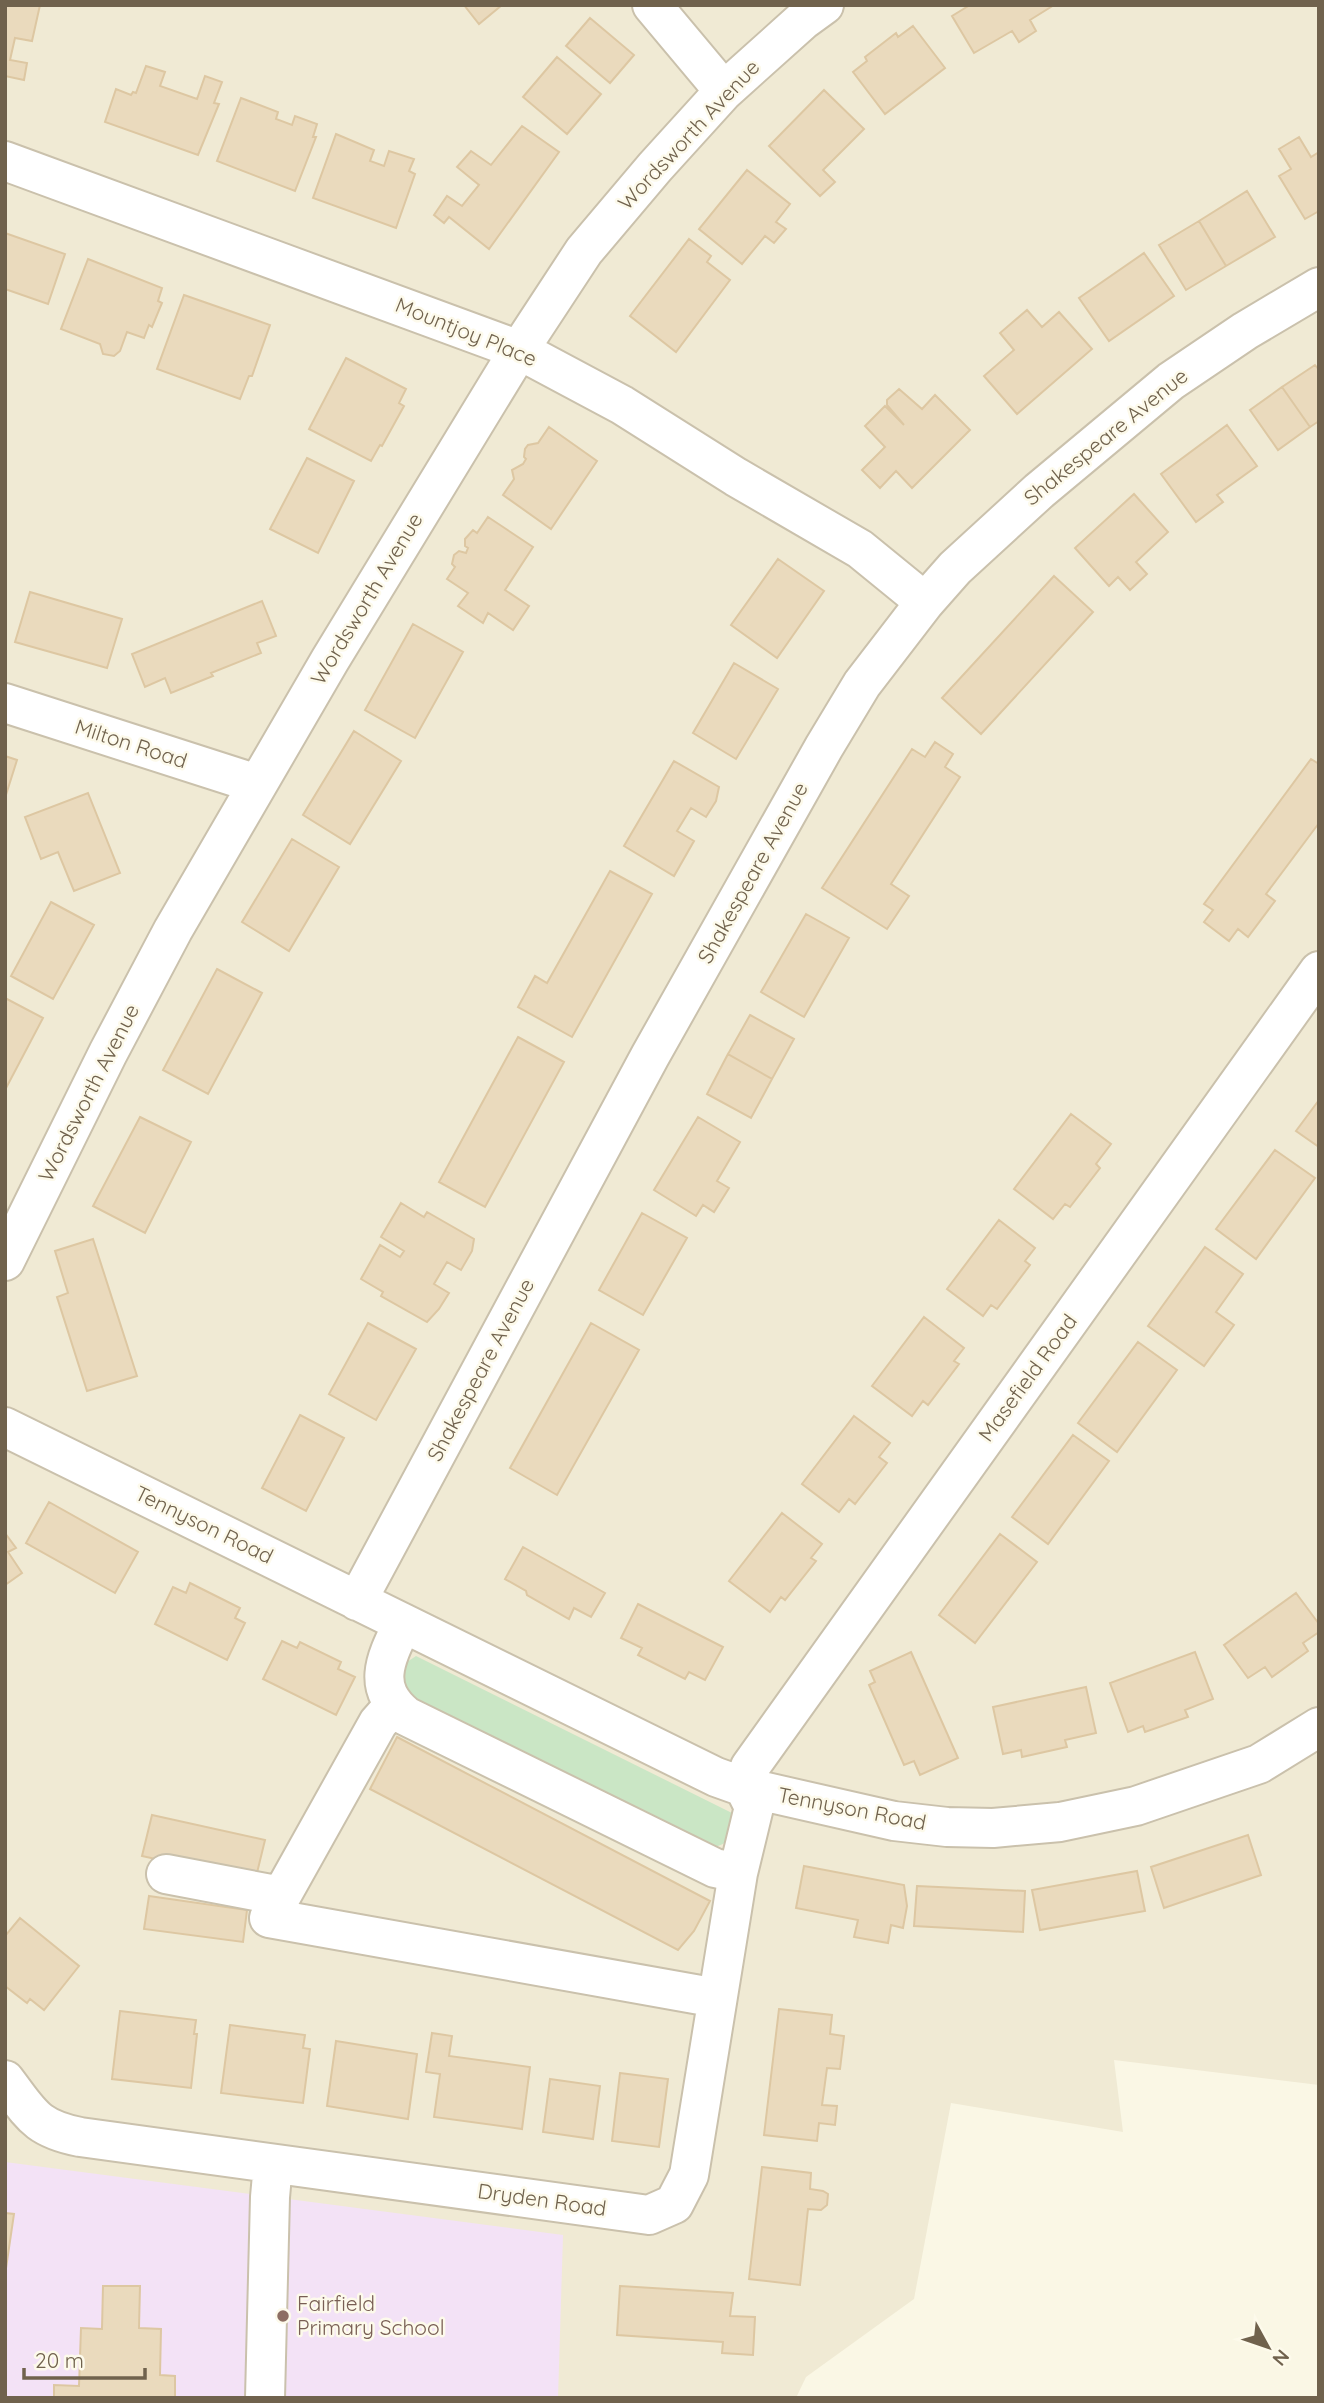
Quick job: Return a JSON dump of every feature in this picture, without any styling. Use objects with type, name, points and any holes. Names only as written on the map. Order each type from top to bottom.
[{"type":"street","points":[[652,5],[724,91]]},
{"type":"street","name":"Wordsworth Avenue","points":[[5,1261],[114,1041],[173,930],[257,784],[519,350],[584,251],[655,166],[724,91],[802,21],[824,5]]},
{"type":"street","name":"Mountjoy Place","points":[[5,161],[519,350],[622,405],[736,477],[860,549],[925,602]]},
{"type":"street","name":"Shakespeare Avenue","points":[[358,1601],[644,1068],[862,684],[925,602],[955,568],[1039,491],[1113,427],[1182,374],[1245,331],[1319,286]]},
{"type":"street","name":"Milton Road","points":[[5,702],[257,784]]},
{"type":"street","name":"Masefield Road","points":[[744,1787],[750,1768],[1319,971]]},
{"type":"street","name":"Tennyson Road","points":[[5,1427],[716,1777],[744,1787],[894,1821],[947,1827],[993,1828],[1060,1822],[1136,1806],[1259,1764],[1319,1727]]},
{"type":"street","points":[[403,1623],[384,1672],[386,1692],[393,1706],[406,1716],[715,1868],[738,1873]]},
{"type":"street","points":[[393,1706],[378,1723],[269,1919],[717,1998]]},
{"type":"street","name":"Dryden Road","points":[[5,2080],[35,2118],[54,2132],[649,2215],[674,2204],[689,2175],[738,1873],[754,1807],[744,1787]]},
{"type":"street","points":[[166,1874],[281,1896]]},
{"type":"street","points":[[265,2398],[273,2164]]},
{"type":"shaded area","points":[[5,5],[1319,5],[1319,2085],[1114,2060],[1123,2132],[951,2103],[914,2299],[806,2377],[796,2398],[5,2398]]},
{"type":"shaded area","name":"Fairfield Primary School","points":[[5,2162],[563,2235],[558,2398],[5,2398]]},
{"type":"green space","points":[[416,1656],[736,1815],[730,1838],[711,1848],[404,1695],[401,1672],[407,1662]]},
{"type":"building","points":[[5,5],[40,5],[32,41],[15,38],[10,60],[27,63],[24,80],[5,76]]},
{"type":"building","points":[[464,5],[502,5],[479,24]]},
{"type":"building","points":[[970,5],[1054,5],[1030,20],[1036,31],[1019,42],[1012,31],[974,53],[952,16]]},
{"type":"building","points":[[590,18],[634,55],[610,83],[566,46]]},
{"type":"building","points":[[913,26],[945,68],[885,114],[853,72],[867,61],[865,57],[896,33],[898,37]]},
{"type":"building","points":[[557,57],[601,94],[567,134],[523,97]]},
{"type":"building","points":[[146,66],[165,72],[160,86],[197,99],[205,76],[222,82],[214,103],[219,104],[198,155],[105,122],[116,89],[131,95],[136,93]]},
{"type":"building","points":[[824,90],[864,129],[823,170],[835,182],[820,196],[769,146]]},
{"type":"building","points":[[241,98],[278,112],[276,119],[292,125],[295,116],[317,124],[313,137],[316,137],[295,191],[217,161]]},
{"type":"building","points":[[522,126],[559,152],[489,249],[449,217],[444,223],[434,215],[447,196],[462,206],[479,185],[457,167],[471,151],[491,165]]},
{"type":"building","points":[[336,134],[374,150],[370,161],[384,166],[389,151],[414,159],[409,171],[415,174],[396,228],[313,198]]},
{"type":"building","points":[[1299,137],[1311,157],[1319,152],[1319,211],[1305,219],[1279,176],[1291,169],[1279,149]]},
{"type":"building","points":[[747,170],[790,204],[776,222],[786,229],[774,243],[765,236],[742,264],[699,229]]},
{"type":"building","points":[[1247,191],[1275,237],[1226,266],[1199,221]]},
{"type":"building","points":[[1199,221],[1226,266],[1186,290],[1159,245]]},
{"type":"building","points":[[5,233],[65,254],[48,304],[5,289]]},
{"type":"building","points":[[689,239],[711,256],[707,262],[730,280],[676,352],[630,316]]},
{"type":"building","points":[[1144,253],[1174,296],[1109,341],[1079,298]]},
{"type":"building","points":[[88,259],[162,288],[158,301],[162,303],[152,327],[149,325],[144,338],[127,332],[120,351],[114,356],[103,354],[100,344],[61,329]]},
{"type":"building","points":[[184,295],[270,325],[252,376],[249,376],[240,399],[157,369]]},
{"type":"building","points":[[1027,310],[1042,327],[1059,312],[1092,349],[1017,414],[984,376],[1014,350],[1000,333]]},
{"type":"building","points":[[346,358],[406,389],[399,403],[404,406],[371,461],[309,429]]},
{"type":"building","points":[[1315,365],[1319,370],[1319,421],[1310,427],[1282,387]]},
{"type":"building","points":[[1282,387],[1310,427],[1278,450],[1250,410]]},
{"type":"building","points":[[899,389],[922,409],[935,395],[970,430],[912,488],[896,471],[880,488],[862,470],[885,447],[865,426],[885,406],[904,425],[887,405],[887,400]]},
{"type":"building","points":[[1227,425],[1257,466],[1217,495],[1223,502],[1196,522],[1161,474]]},
{"type":"building","points":[[549,427],[597,461],[551,529],[503,495],[514,479],[512,470],[526,459],[525,449],[528,445],[538,443]]},
{"type":"building","points":[[307,458],[354,481],[318,553],[270,529]]},
{"type":"building","points":[[1134,494],[1168,532],[1136,562],[1147,574],[1130,590],[1118,577],[1109,586],[1075,548]]},
{"type":"building","points":[[488,517],[533,547],[505,590],[529,606],[513,630],[488,613],[483,623],[458,606],[468,593],[447,579],[455,567],[452,564],[454,555],[459,551],[466,553],[468,548],[465,546],[465,539],[473,530],[477,533]]},
{"type":"building","points":[[778,559],[824,591],[777,658],[731,625]]},
{"type":"building","points":[[1054,576],[1093,612],[981,734],[942,698]]},
{"type":"building","points":[[30,592],[122,619],[107,668],[15,642]]},
{"type":"building","points":[[262,601],[276,636],[257,643],[261,653],[171,693],[165,678],[145,687],[132,654]]},
{"type":"building","points":[[413,624],[463,652],[415,738],[365,710]]},
{"type":"building","points":[[734,663],[778,689],[736,759],[693,733]]},
{"type":"building","points":[[354,731],[401,761],[350,844],[303,815]]},
{"type":"building","points":[[935,742],[953,754],[945,767],[960,777],[891,884],[909,896],[887,929],[822,888],[912,749],[925,757]]},
{"type":"building","points":[[5,756],[17,760],[5,798]]},
{"type":"building","points":[[1311,759],[1319,764],[1319,823],[1266,894],[1275,901],[1248,937],[1238,929],[1229,941],[1204,922],[1213,910],[1204,904]]},
{"type":"building","points":[[674,761],[719,787],[716,801],[706,817],[691,808],[677,831],[694,841],[674,876],[624,846]]},
{"type":"building","points":[[88,793],[120,873],[74,891],[58,852],[41,859],[25,817]]},
{"type":"building","points":[[292,839],[339,867],[289,951],[242,922]]},
{"type":"building","points":[[610,871],[652,894],[572,1037],[518,1007],[535,976],[547,983]]},
{"type":"building","points":[[51,902],[94,925],[53,999],[11,976]]},
{"type":"building","points":[[806,914],[849,938],[804,1017],[761,992]]},
{"type":"building","points":[[217,969],[262,993],[208,1094],[163,1070]]},
{"type":"building","points":[[5,998],[43,1018],[5,1090]]},
{"type":"building","points":[[750,1015],[794,1039],[772,1079],[728,1054]]},
{"type":"building","points":[[518,1037],[564,1062],[485,1207],[439,1182]]},
{"type":"building","points":[[728,1054],[772,1079],[751,1118],[707,1094]]},
{"type":"building","points":[[1319,1100],[1319,1147],[1296,1131]]},
{"type":"building","points":[[1071,1114],[1111,1144],[1096,1164],[1100,1168],[1070,1207],[1065,1204],[1053,1219],[1014,1189]]},
{"type":"building","points":[[140,1117],[191,1142],[145,1233],[93,1206]]},
{"type":"building","points":[[698,1117],[740,1142],[717,1181],[729,1188],[714,1212],[703,1205],[696,1216],[654,1190]]},
{"type":"building","points":[[1275,1150],[1315,1178],[1256,1259],[1216,1229]]},
{"type":"building","points":[[401,1203],[424,1217],[427,1212],[474,1239],[472,1251],[461,1270],[447,1262],[434,1284],[449,1293],[427,1322],[381,1296],[383,1292],[361,1279],[380,1245],[400,1257],[404,1251],[381,1237]]},
{"type":"building","points":[[642,1213],[687,1238],[643,1315],[599,1290]]},
{"type":"building","points":[[999,1220],[1035,1248],[1025,1261],[1030,1265],[997,1309],[991,1305],[983,1316],[947,1289]]},
{"type":"building","points":[[93,1239],[137,1376],[87,1391],[57,1297],[68,1293],[55,1251]]},
{"type":"building","points":[[1205,1247],[1243,1274],[1216,1312],[1234,1325],[1204,1366],[1148,1326]]},
{"type":"building","points":[[924,1317],[964,1348],[954,1361],[959,1364],[928,1405],[923,1401],[912,1416],[872,1386]]},
{"type":"building","points":[[368,1323],[416,1349],[376,1420],[329,1394]]},
{"type":"building","points":[[591,1323],[639,1350],[557,1495],[510,1468]]},
{"type":"building","points":[[1138,1342],[1177,1370],[1117,1452],[1078,1423]]},
{"type":"building","points":[[300,1415],[344,1438],[306,1511],[262,1488]]},
{"type":"building","points":[[854,1416],[890,1443],[879,1457],[887,1463],[855,1504],[849,1499],[839,1512],[802,1484]]},
{"type":"building","points":[[1073,1435],[1109,1461],[1048,1544],[1012,1517]]},
{"type":"building","points":[[49,1502],[138,1552],[115,1593],[26,1543]]},
{"type":"building","points":[[782,1513],[822,1544],[811,1558],[816,1561],[785,1600],[781,1597],[770,1612],[729,1581]]},
{"type":"building","points":[[5,1533],[16,1548],[8,1552],[22,1573],[5,1585]]},
{"type":"building","points":[[1000,1534],[1037,1562],[975,1643],[939,1615]]},
{"type":"building","points":[[523,1547],[605,1593],[591,1617],[574,1608],[569,1619],[505,1579]]},
{"type":"building","points":[[190,1583],[240,1608],[235,1618],[245,1623],[227,1660],[155,1624],[173,1587],[186,1593]]},
{"type":"building","points":[[1296,1593],[1319,1624],[1319,1632],[1303,1643],[1308,1651],[1272,1677],[1265,1667],[1248,1678],[1224,1645]]},
{"type":"building","points":[[638,1604],[723,1647],[705,1680],[689,1672],[685,1679],[638,1655],[642,1648],[621,1638]]},
{"type":"building","points":[[282,1641],[297,1648],[300,1642],[341,1662],[338,1669],[355,1677],[336,1715],[263,1679]]},
{"type":"building","points":[[911,1652],[958,1758],[920,1775],[914,1761],[904,1765],[869,1685],[875,1682],[870,1671]]},
{"type":"building","points":[[1195,1652],[1213,1699],[1185,1710],[1188,1717],[1145,1732],[1143,1726],[1128,1732],[1110,1683]]},
{"type":"building","points":[[1086,1687],[1096,1733],[1065,1740],[1067,1747],[1022,1757],[1021,1750],[1003,1754],[993,1707]]},
{"type":"building","points":[[397,1737],[710,1901],[694,1931],[678,1950],[370,1789]]},
{"type":"building","points":[[152,1815],[265,1840],[255,1881],[142,1856]]},
{"type":"building","points":[[1248,1835],[1261,1875],[1164,1908],[1151,1867]]},
{"type":"building","points":[[804,1866],[904,1885],[907,1906],[903,1928],[891,1925],[888,1943],[854,1937],[858,1920],[796,1908]]},
{"type":"building","points":[[1137,1871],[1145,1911],[1040,1930],[1032,1890]]},
{"type":"building","points":[[917,1886],[1025,1891],[1023,1932],[914,1926]]},
{"type":"building","points":[[149,1896],[247,1910],[243,1942],[144,1929]]},
{"type":"building","points":[[20,1918],[79,1966],[44,2010],[30,1999],[27,2003],[5,1986],[5,1936]]},
{"type":"building","points":[[779,2009],[832,2015],[830,2034],[844,2036],[840,2069],[827,2068],[822,2105],[837,2106],[835,2125],[819,2123],[817,2141],[764,2135]]},
{"type":"building","points":[[120,2011],[196,2020],[191,2088],[112,2079]]},
{"type":"building","points":[[230,2025],[305,2035],[303,2048],[310,2049],[303,2103],[221,2093]]},
{"type":"building","points":[[432,2033],[452,2036],[449,2056],[530,2067],[522,2129],[434,2117],[440,2074],[426,2072]]},
{"type":"building","points":[[336,2041],[417,2054],[408,2119],[327,2106]]},
{"type":"building","points":[[620,2073],[668,2079],[659,2147],[612,2141]]},
{"type":"building","points":[[550,2079],[600,2086],[593,2139],[543,2132]]},
{"type":"building","points":[[762,2167],[811,2173],[810,2189],[828,2194],[827,2205],[821,2210],[808,2209],[800,2285],[749,2279]]},
{"type":"building","points":[[5,2213],[14,2214],[5,2275]]},
{"type":"building","points":[[103,2286],[140,2286],[139,2328],[161,2329],[160,2375],[175,2376],[175,2398],[54,2398],[54,2385],[79,2386],[81,2328],[102,2329]]},
{"type":"building","points":[[620,2286],[733,2293],[730,2316],[755,2317],[753,2355],[722,2353],[723,2342],[617,2335]]},
{"type":"place","name":"Fairfield Primary School","points":[[283,2316]]}]
